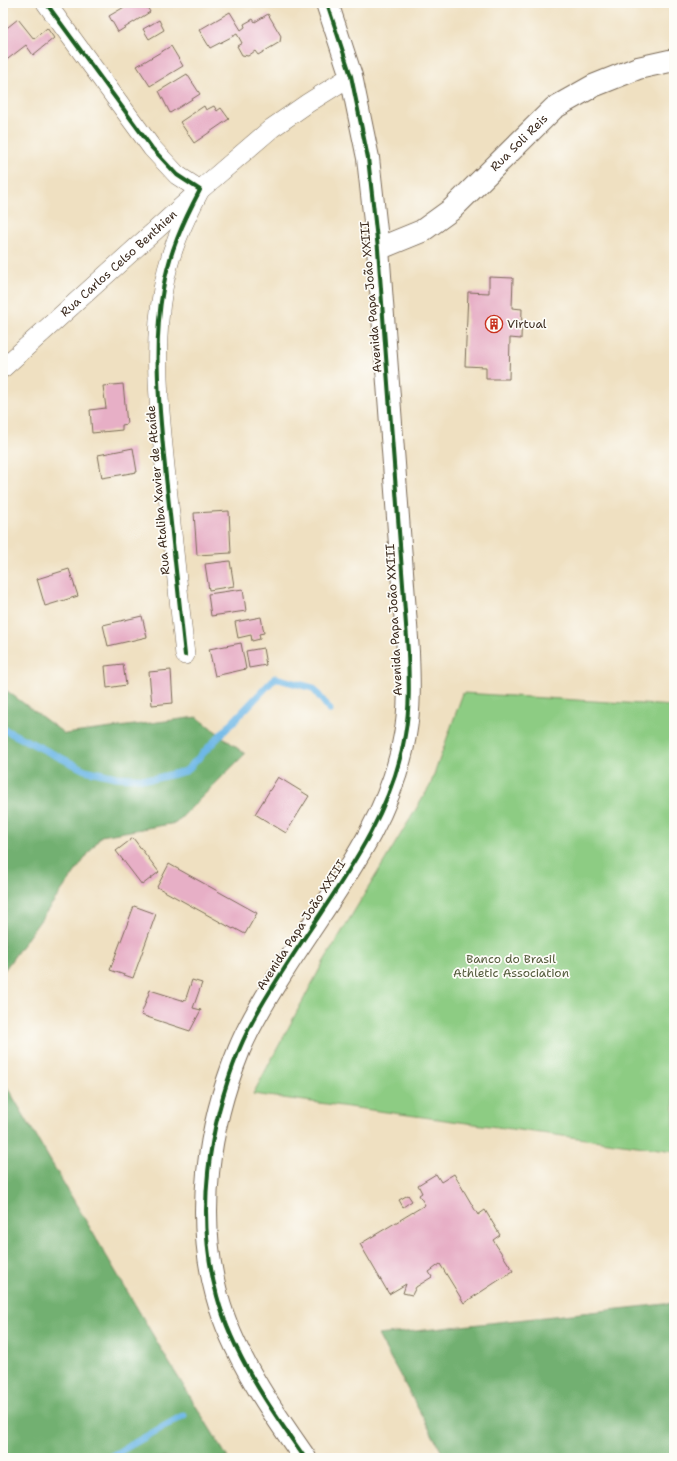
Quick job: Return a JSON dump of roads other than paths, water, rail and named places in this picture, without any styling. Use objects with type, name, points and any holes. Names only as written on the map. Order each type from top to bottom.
[{"type":"main road","name":"Avenida Papa João XXIII","points":[[305,1458],[256,1385],[232,1335],[217,1297],[205,1212],[207,1174],[214,1131],[225,1088],[239,1049],[258,1011],[349,869],[375,822],[391,786],[405,736],[409,699],[408,652],[378,249],[368,158],[351,76],[327,3]]},
{"type":"main road","name":"Rua Soli Reis","points":[[378,249],[422,231],[450,210],[554,108],[594,86],[638,68],[674,60]]},
{"type":"street","points":[[46,3],[152,148],[177,174],[200,190]]},
{"type":"street","name":"Rua Carlos Celso Benthien","points":[[3,368],[200,190],[272,128],[351,76]]},
{"type":"street","name":"Rua Ataliba Xavier de Ataíde","points":[[185,655],[162,439],[158,378],[158,324],[163,289],[170,258],[181,227],[200,190]]},
{"type":"waterway","points":[[3,729],[85,770],[116,777],[153,779],[186,771],[275,678],[313,688],[330,710]]},
{"type":"waterway","points":[[108,1458],[184,1415]]},
{"type":"place","name":"Virtual","points":[[494,324]]},
{"type":"park label","name":"Banco do Brasil Athletic Association","points":[[511,966]]}]
